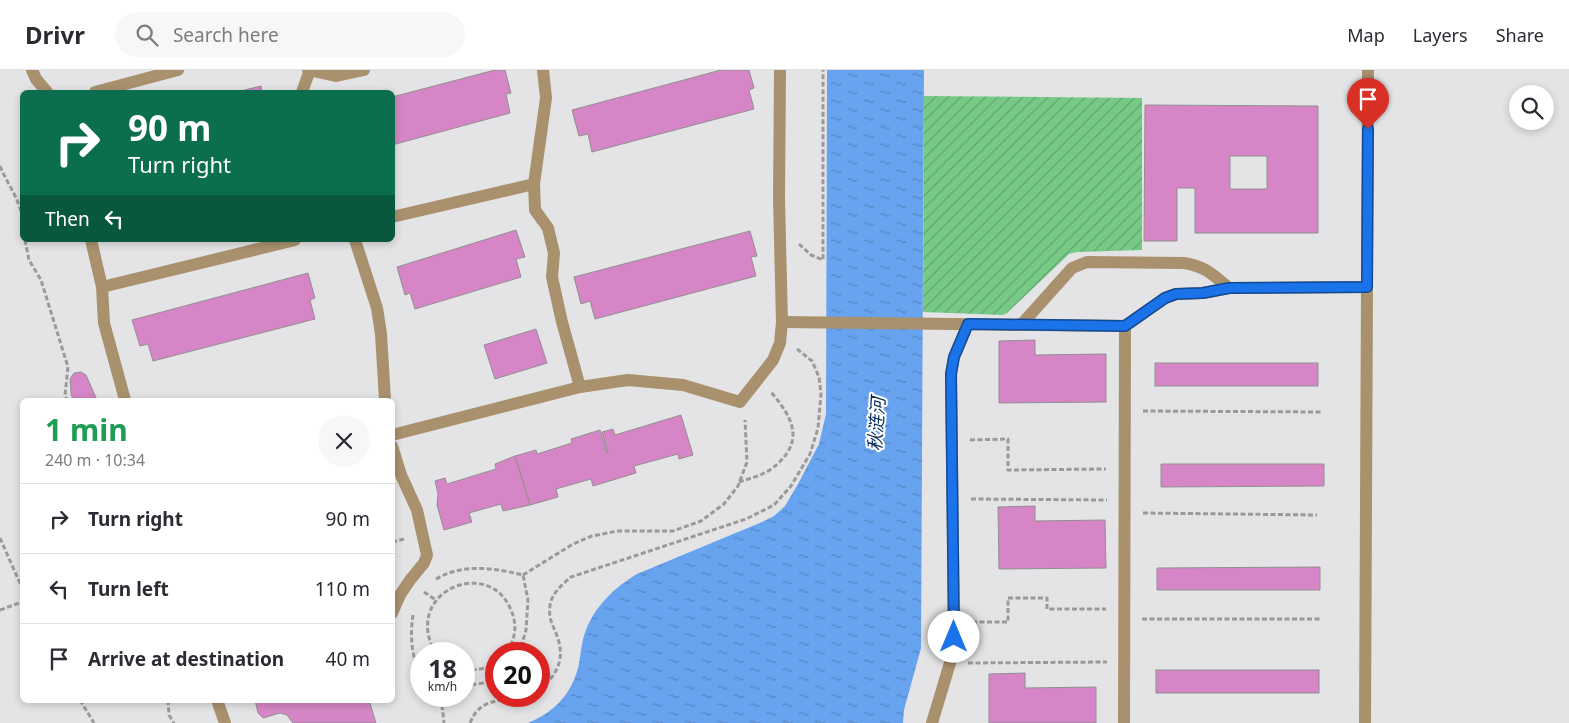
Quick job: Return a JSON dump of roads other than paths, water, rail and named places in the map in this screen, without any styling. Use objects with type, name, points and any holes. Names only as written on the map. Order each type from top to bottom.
[{"type":"street","points":[[32,70],[36,79],[45,90]]},
{"type":"street","points":[[103,90],[178,70]]},
{"type":"street","points":[[303,90],[309,70],[336,76],[364,70]]},
{"type":"street","points":[[542,70],[546,98],[534,184],[535,210],[548,228],[554,253],[552,278],[580,386]]},
{"type":"street","points":[[395,434],[580,386],[628,380],[683,385],[740,402],[773,360],[780,342],[782,322],[780,70]]},
{"type":"street","points":[[1365,723],[1368,70]]},
{"type":"street","points":[[395,216],[534,184]]},
{"type":"street","points":[[91,242],[102,287],[104,323],[124,398]]},
{"type":"street","points":[[102,287],[287,242]]},
{"type":"street","points":[[355,242],[377,308],[381,334],[385,398]]},
{"type":"street","points":[[1021,325],[1072,268],[1087,262],[1184,263],[1197,265],[1208,270],[1229,288]]},
{"type":"street","points":[[782,322],[1125,326],[1165,298],[1176,294],[1203,293],[1229,288],[1367,287]]},
{"type":"street","points":[[932,723],[953,648],[951,374],[954,357],[968,324]]},
{"type":"street","points":[[1124,723],[1125,326]]},
{"type":"street","points":[[395,456],[401,476],[417,510],[427,555],[424,563],[400,595],[395,606]]},
{"type":"street","points":[[218,703],[225,723]]},
{"type":"water","name":"秋涟河","points":[[827,70],[924,70],[921,648],[904,710],[903,723],[528,723],[545,714],[566,695],[575,678],[583,639],[590,621],[600,605],[614,591],[637,574],[774,516],[785,506],[819,444],[826,414]]}]
